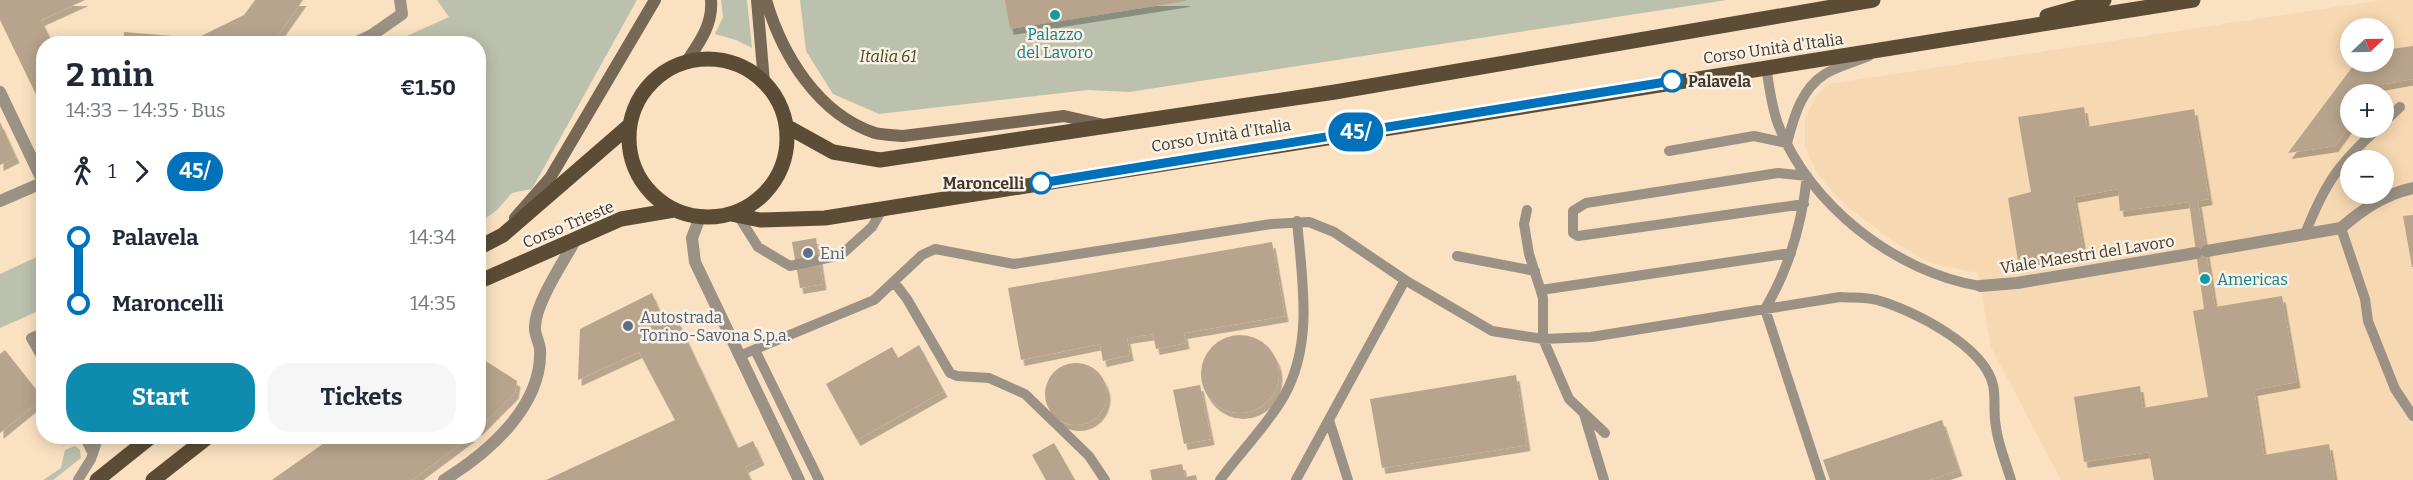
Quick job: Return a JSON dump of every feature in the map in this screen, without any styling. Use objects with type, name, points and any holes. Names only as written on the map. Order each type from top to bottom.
[{"type":"main road","points":[[503,235],[550,178],[655,0]]},
{"type":"main road","points":[[687,61],[708,27],[712,11],[711,0]]},
{"type":"main road","points":[[757,0],[764,82]]},
{"type":"main road","points":[[766,0],[790,55],[816,95],[843,118],[876,133],[903,136],[1064,116],[1108,126]]},
{"type":"main road","name":"Corso Unità d'Italia","points":[[786,126],[833,152],[879,160],[1335,92],[1873,0]]},
{"type":"main road","name":"Corso Unità d'Italia","points":[[1966,38],[2104,0]]},
{"type":"main road","name":"Corso Unità d'Italia","points":[[735,215],[760,220],[825,218],[1766,66],[1966,38],[2193,0]]},
{"type":"main road","points":[[715,59],[732,63],[753,73],[764,82],[777,100],[786,126],[786,147],[776,178],[752,204],[735,215],[700,217],[674,210],[659,200],[637,174],[631,159],[630,125],[639,98],[651,82],[667,70],[687,61],[715,59]]},
{"type":"main road","name":"Corso Trieste","points":[[486,244],[503,235],[630,125]]},
{"type":"main road","name":"Corso Trieste","points":[[486,278],[621,219],[674,210]]},
{"type":"main road","points":[[97,480],[142,444]]},
{"type":"main road","points":[[153,480],[199,444]]},
{"type":"street","points":[[370,36],[402,14],[400,0]]},
{"type":"street","points":[[0,92],[36,167]]},
{"type":"street","points":[[0,201],[36,185]]},
{"type":"street","points":[[2341,228],[2378,200],[2413,188]]},
{"type":"street","points":[[700,217],[692,238],[695,262],[799,480]]},
{"type":"street","name":"Viale Maestri del Lavoro","points":[[1980,286],[2017,283],[2341,228]]},
{"type":"street","points":[[444,480],[460,476],[519,415],[532,392],[540,350],[535,326],[543,300],[576,239]]},
{"type":"lane","points":[[1669,151],[1754,136],[1787,143],[1795,114],[1812,84],[1832,71],[1882,50]]},
{"type":"lane","name":"Viale Maestri del Lavoro","points":[[1766,66],[1773,104],[1787,143],[1820,193],[1843,215],[1911,264],[1946,279],[1980,286]]},
{"type":"lane","points":[[2394,113],[2400,107]]},
{"type":"lane","points":[[2304,234],[2321,194],[2339,166],[2368,138]]},
{"type":"lane","points":[[1804,204],[1578,236],[1574,233],[1573,211],[1586,203],[1778,172],[1808,176],[1804,204],[1791,253],[1766,309],[1821,480]]},
{"type":"lane","points":[[735,215],[758,247],[790,266],[841,255],[872,227],[883,208]]},
{"type":"lane","points":[[1527,210],[1524,224],[1540,290],[1543,339],[1569,399],[1605,433]]},
{"type":"lane","points":[[739,356],[857,310],[874,300],[922,255],[935,249],[1014,264],[1297,221],[1309,222],[1334,232],[1406,280],[1492,330],[1543,339],[1591,337],[1840,297],[1876,299],[1913,314],[1947,334],[1971,351],[1985,367],[1993,385],[1996,428],[2011,480]]},
{"type":"lane","points":[[1220,480],[1283,398],[1292,381],[1303,324],[1304,292],[1297,221]]},
{"type":"lane","points":[[2341,228],[2365,299],[2368,321],[2395,389],[2413,416]]},
{"type":"lane","points":[[1540,290],[1791,253]]},
{"type":"lane","points":[[1457,256],[1535,271]]},
{"type":"lane","points":[[1296,480],[1406,280]]},
{"type":"lane","points":[[894,282],[907,299],[950,373],[957,376],[989,378],[1025,394],[1089,456],[1105,480]]},
{"type":"lane","points":[[36,336],[31,338],[36,347]]},
{"type":"lane","points":[[755,350],[819,480]]},
{"type":"lane","points":[[1583,412],[1604,480]]},
{"type":"lane","points":[[1329,420],[1348,480]]},
{"type":"lane","points":[[88,444],[93,454]]},
{"type":"lane","points":[[78,480],[96,444]]},
{"type":"shaded area","points":[[2382,0],[2413,0],[2413,480],[2061,480],[1991,347],[1978,273],[1930,263],[1890,239],[1846,205],[1817,173],[1805,147],[1805,120],[1818,94],[1829,84]]},
{"type":"green space","points":[[437,0],[637,0],[532,189],[512,193],[497,210],[486,218],[486,36],[407,36],[449,17]]},
{"type":"green space","points":[[721,0],[747,0],[752,48],[736,40],[715,34],[723,17]]},
{"type":"green space","name":"Italia 61","points":[[800,0],[1727,0],[1129,92],[1088,90],[879,114],[833,94],[806,51]]},
{"type":"green space","points":[[36,257],[36,312],[0,328],[0,274]]},
{"type":"green space","points":[[75,446],[80,450],[81,458],[53,480],[43,480],[61,468],[65,450]]},
{"type":"building","points":[[0,0],[85,0],[41,20],[49,36],[36,36],[36,94],[0,20]]},
{"type":"building","points":[[255,0],[303,0],[278,36],[201,36],[244,15]]},
{"type":"building","name":"Palazzo del Lavoro","points":[[1005,0],[1186,0],[1186,1],[1010,29]]},
{"type":"building","points":[[124,32],[173,36],[124,36]]},
{"type":"building","points":[[2413,46],[2413,79],[2385,84],[2340,84],[2341,138],[2335,146],[2288,153],[2349,72],[2394,72],[2394,49]]},
{"type":"building","name":"Americas","points":[[2084,107],[2087,127],[2194,109],[2209,199],[2198,201],[2215,307],[2282,296],[2297,382],[2254,390],[2264,455],[2329,444],[2335,480],[2154,480],[2149,452],[2084,462],[2074,397],[2140,386],[2143,408],[2208,397],[2193,311],[2204,309],[2189,202],[2120,211],[2118,189],[2074,197],[2084,253],[2018,261],[2008,198],[2031,192],[2018,117]]},
{"type":"building","points":[[0,122],[16,157],[0,165]]},
{"type":"building","points":[[2413,215],[2413,267],[2412,267],[2403,216]]},
{"type":"building","points":[[816,238],[823,284],[800,288],[792,242]]},
{"type":"building","points":[[1272,242],[1285,316],[1184,333],[1186,343],[1156,349],[1153,334],[1127,338],[1130,355],[1103,361],[1100,344],[1021,360],[1008,288]]},
{"type":"building","points":[[652,293],[662,317],[674,313],[738,448],[753,441],[761,459],[745,467],[751,480],[546,480],[675,420],[639,352],[578,380],[580,329]]},
{"type":"building","points":[[1240,335],[1255,338],[1267,347],[1276,359],[1279,374],[1276,389],[1267,401],[1255,410],[1240,413],[1225,410],[1213,401],[1204,389],[1201,374],[1204,359],[1213,347],[1225,338]]},
{"type":"building","points":[[919,345],[944,391],[857,440],[826,384],[892,347],[898,358]]},
{"type":"building","points":[[5,350],[36,389],[36,404],[0,433],[0,354]]},
{"type":"building","points":[[486,361],[517,381],[515,393],[486,422]]},
{"type":"building","points":[[1070,363],[1082,363],[1098,372],[1105,382],[1107,394],[1105,406],[1098,416],[1082,425],[1070,425],[1059,420],[1050,411],[1045,400],[1045,388],[1050,377],[1059,368]]},
{"type":"building","points":[[1516,375],[1527,445],[1382,468],[1370,399]]},
{"type":"building","points":[[1200,385],[1211,439],[1184,444],[1173,390]]},
{"type":"building","points":[[1942,420],[1959,470],[1929,480],[1830,480],[1823,460]]},
{"type":"building","points":[[1054,443],[1075,480],[1046,480],[1032,455]]},
{"type":"building","points":[[323,444],[460,444],[412,480],[272,480]]},
{"type":"building","points":[[1182,464],[1185,477],[1196,475],[1197,480],[1152,480],[1150,470]]},
{"type":"bus line","name":"45/","points":[[1041,183],[1672,81]]},
{"type":"place","name":"Palazzo del Lavoro","points":[[1055,15]]},
{"type":"place","name":"Palavela","points":[[1672,81]]},
{"type":"place","name":"Maroncelli","points":[[1041,183]]},
{"type":"place","name":"Eni","points":[[808,253]]},
{"type":"place","name":"Americas","points":[[2205,279]]},
{"type":"place","name":"Autostrada Torino-Savona S.p.a.","points":[[628,326]]}]
